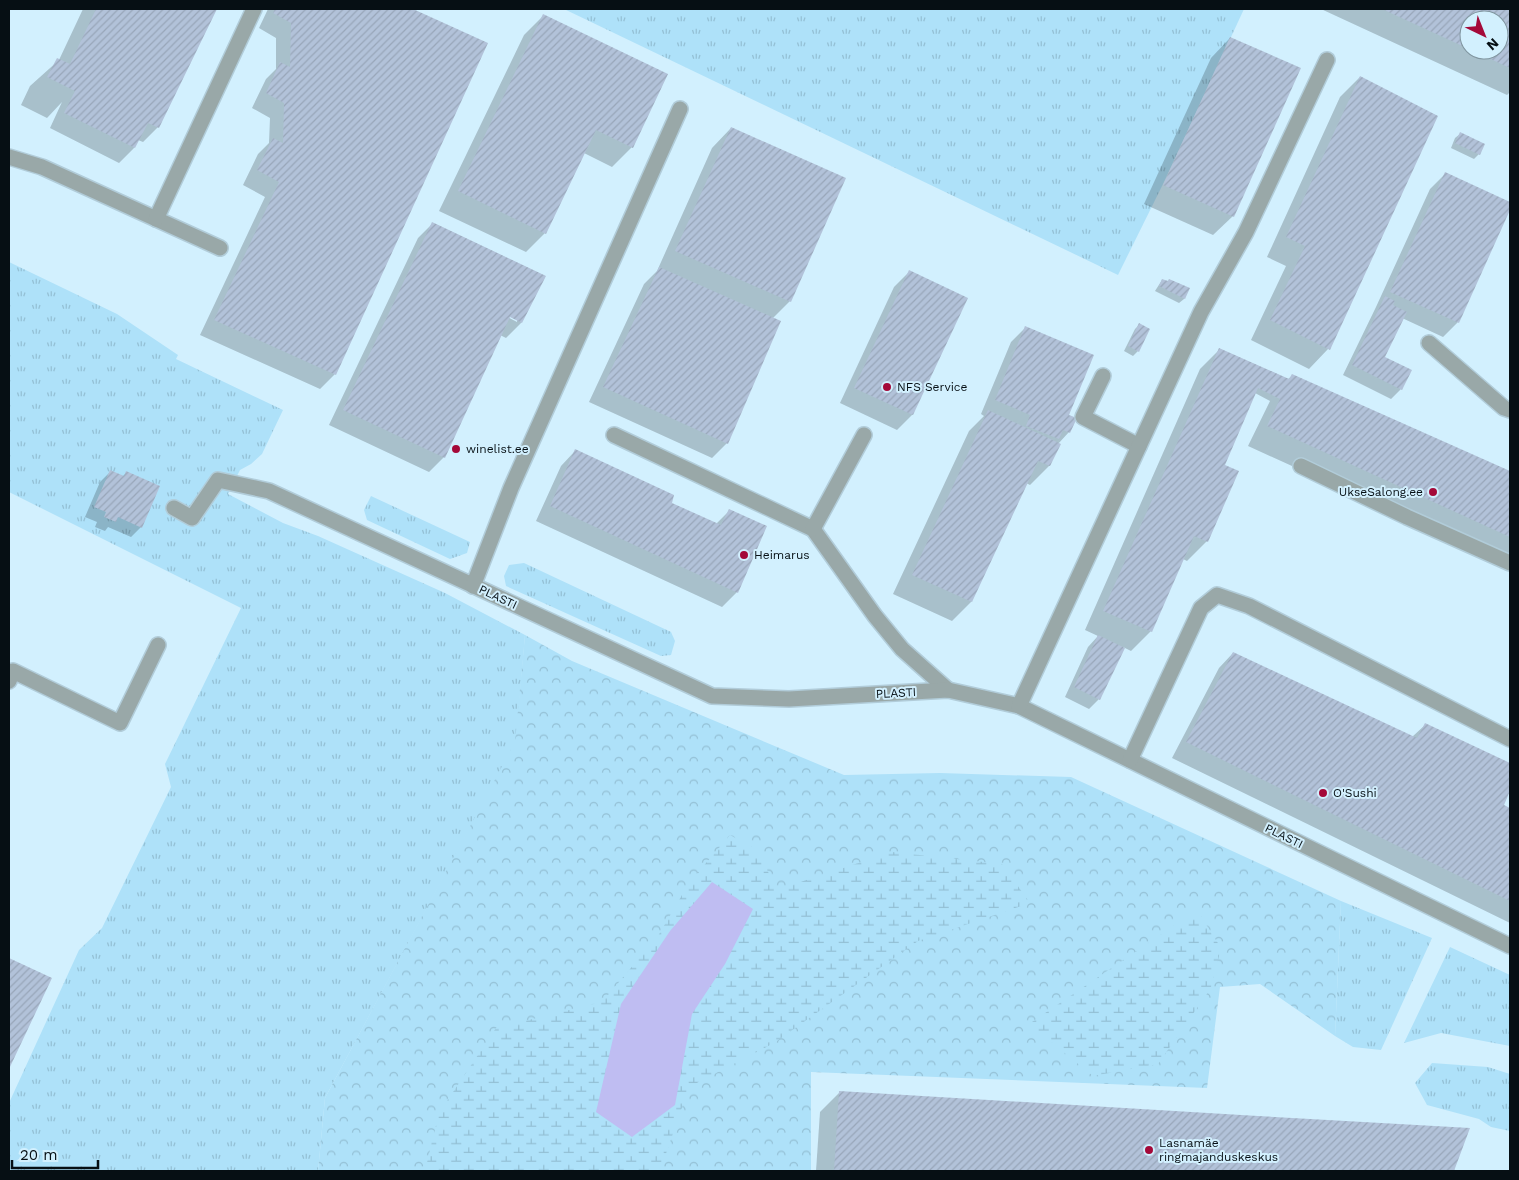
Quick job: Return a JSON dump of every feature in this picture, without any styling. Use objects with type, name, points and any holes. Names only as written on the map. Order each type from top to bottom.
[{"type":"lane","points":[[156,219],[254,9]]},
{"type":"lane","points":[[1019,706],[1201,312],[1246,232],[1327,60]]},
{"type":"lane","points":[[473,586],[512,488],[680,109]]},
{"type":"lane","points":[[9,157],[42,167],[220,248]]},
{"type":"lane","points":[[1429,343],[1504,408],[1510,410]]},
{"type":"lane","points":[[1103,376],[1083,417],[1139,446]]},
{"type":"lane","points":[[614,435],[813,529],[875,616],[902,649],[948,690]]},
{"type":"lane","points":[[813,529],[864,435]]},
{"type":"lane","points":[[1301,466],[1510,564]]},
{"type":"lane","name":"PLASTI","points":[[174,508],[192,518],[218,480],[269,492],[712,696],[789,699],[948,690],[1019,706],[1510,946]]},
{"type":"lane","points":[[1130,760],[1201,608],[1217,595],[1249,606],[1510,739]]},
{"type":"lane","points":[[9,681],[13,672],[120,723],[158,645]]},
{"type":"green space","points":[[564,9],[1244,9],[1163,184],[1118,275]]},
{"type":"green space","points":[[9,262],[117,314],[178,355],[176,359],[283,410],[262,454],[251,464],[240,470],[228,494],[283,523],[318,536],[445,593],[525,635],[516,742],[325,1098],[318,1171],[9,1171],[9,1103],[79,950],[102,928],[171,787],[165,764],[241,608],[9,492]]},
{"type":"green space","points":[[371,496],[470,542],[467,553],[450,559],[367,520],[364,510]]},
{"type":"green space","points":[[524,563],[671,632],[675,641],[671,655],[661,656],[506,586],[504,576],[509,565]]},
{"type":"green space","points":[[525,635],[572,661],[844,775],[940,773],[1071,777],[1341,901],[1335,1036],[1260,984],[1220,987],[1207,1088],[811,1072],[811,1171],[318,1171],[325,1098],[515,742]]},
{"type":"green space","points":[[730,835],[759,851],[776,890],[892,852],[1002,864],[1030,903],[918,941],[774,1043],[689,1087],[660,1171],[425,1171],[439,1113],[496,1028],[602,1002],[658,936],[689,883]]},
{"type":"green space","points":[[1341,901],[1432,938],[1381,1050],[1353,1047],[1335,1036]]},
{"type":"green space","points":[[1197,910],[1221,948],[1211,988],[1158,1064],[1093,1076],[1029,1024]]},
{"type":"green space","points":[[1450,947],[1510,975],[1510,1046],[1441,1033],[1404,1043]]},
{"type":"green space","points":[[1432,1063],[1488,1067],[1510,1074],[1510,1131],[1491,1127],[1479,1119],[1427,1105],[1415,1083]]},
{"type":"shaded area","points":[[712,882],[753,909],[725,964],[692,1014],[675,1105],[632,1137],[596,1112],[621,1004],[670,931]]},
{"type":"building","points":[[96,9],[217,9],[159,128],[148,123],[135,148],[64,113],[75,91],[47,77],[57,58],[70,64]]},
{"type":"building","points":[[275,9],[413,9],[488,43],[336,375],[214,320],[279,182],[257,170],[273,138],[283,143],[284,103],[266,93],[280,62],[290,67],[291,23],[273,13]]},
{"type":"building","points":[[1382,9],[1510,9],[1510,68],[1493,60],[1509,60],[1509,10],[1459,10],[1459,44]]},
{"type":"building","points":[[543,14],[668,74],[633,148],[596,130],[546,234],[458,191]]},
{"type":"building","points":[[1230,37],[1301,68],[1234,217],[1163,185]]},
{"type":"building","points":[[1360,76],[1438,116],[1330,350],[1270,320],[1305,246],[1286,237]]},
{"type":"building","points":[[731,127],[846,178],[791,302],[675,251]]},
{"type":"building","points":[[1460,132],[1485,144],[1480,155],[1455,143]]},
{"type":"building","points":[[1445,172],[1510,202],[1510,210],[1459,323],[1390,292]]},
{"type":"building","points":[[432,222],[546,276],[522,323],[510,317],[445,458],[343,410]]},
{"type":"building","points":[[659,267],[781,321],[728,444],[603,387]]},
{"type":"building","points":[[909,270],[968,298],[913,415],[854,388]]},
{"type":"building","points":[[1162,279],[1168,281],[1169,279],[1190,288],[1185,299],[1159,286]]},
{"type":"building","points":[[1385,296],[1395,301],[1393,305],[1407,312],[1385,357],[1412,370],[1402,390],[1352,365]]},
{"type":"building","points":[[1139,323],[1150,329],[1139,352],[1128,346]]},
{"type":"building","points":[[1025,326],[1094,355],[1069,415],[1077,418],[1070,433],[1063,430],[1059,439],[1026,426],[1030,415],[995,400]]},
{"type":"building","points":[[1219,348],[1289,379],[1292,374],[1510,471],[1510,537],[1267,426],[1280,399],[1258,388],[1225,465],[1239,471],[1208,542],[1194,536],[1152,632],[1103,611]]},
{"type":"building","points":[[988,410],[1061,444],[1050,466],[1038,461],[972,602],[912,575]]},
{"type":"building","points":[[575,449],[674,495],[672,503],[721,525],[729,509],[767,526],[738,593],[550,506]]},
{"type":"building","points":[[110,470],[124,476],[126,471],[160,486],[142,528],[118,517],[116,522],[104,517],[106,512],[94,507]]},
{"type":"building","points":[[1098,635],[1125,648],[1100,700],[1074,687]]},
{"type":"building","points":[[1233,652],[1417,738],[1425,723],[1510,763],[1510,791],[1504,805],[1510,808],[1510,901],[1186,742]]},
{"type":"building","points":[[9,958],[52,978],[9,1069]]},
{"type":"building","name":"Lasnamäe ringmajanduskeskus","points":[[839,1091],[1470,1128],[1454,1171],[834,1171]]},
{"type":"place","name":"NFS Service","points":[[887,387]]},
{"type":"place","name":"winelist.ee","points":[[456,449]]},
{"type":"place","name":"UkseSalong.ee","points":[[1433,492]]},
{"type":"place","name":"Heimarus","points":[[744,555]]},
{"type":"place","name":"O'Sushi","points":[[1323,793]]},
{"type":"place","name":"Lasnamäe ringmajanduskeskus","points":[[1149,1150]]}]
